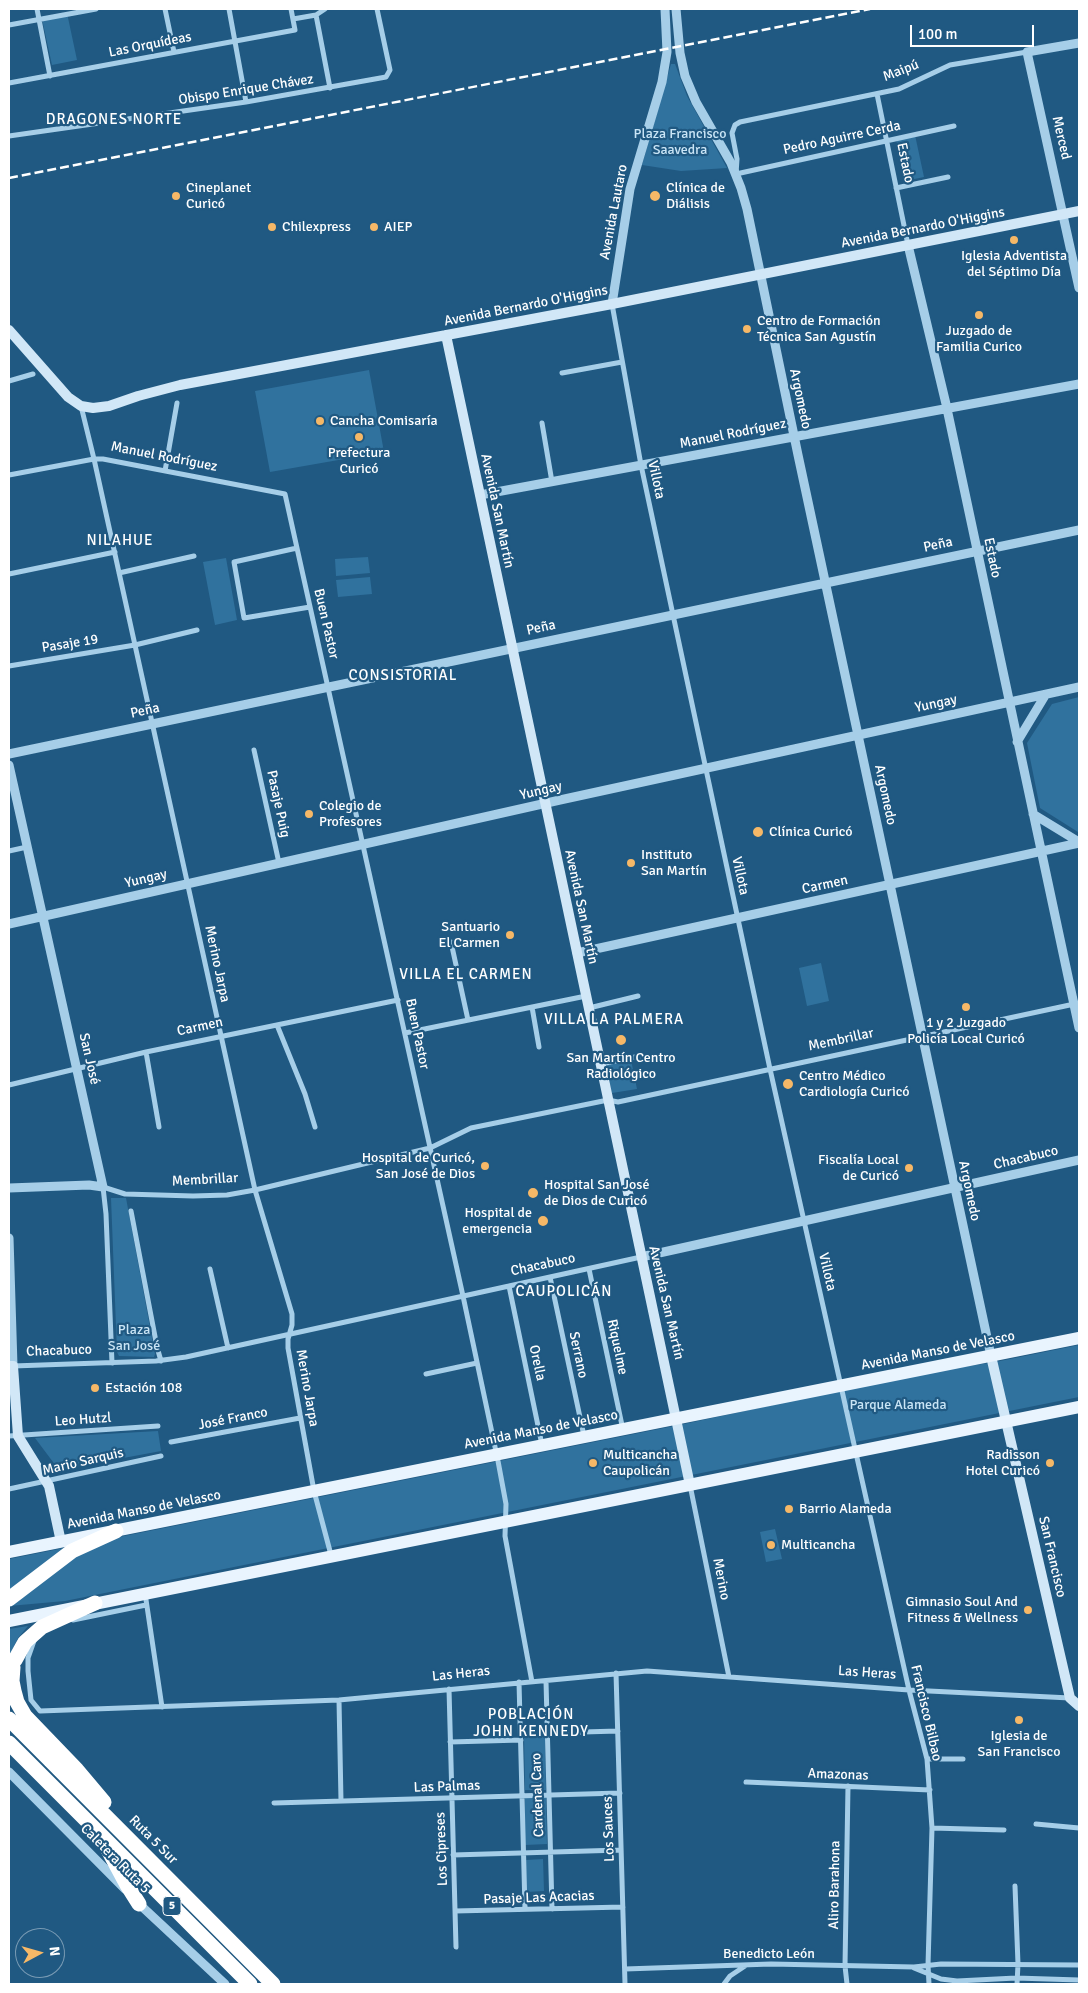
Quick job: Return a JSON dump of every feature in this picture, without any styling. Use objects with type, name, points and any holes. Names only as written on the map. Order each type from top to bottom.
[{"type":"highway","points":[[9,1599],[62,1549],[83,1544],[116,1531]]},
{"type":"highway","points":[[95,1603],[42,1626],[25,1642],[14,1663],[12,1681],[14,1691],[17,1702],[25,1716],[87,1780],[148,1858]]},
{"type":"highway","name":"Ruta 5 Sur","points":[[9,1719],[273,1984]]},
{"type":"highway","name":"5","points":[[9,1743],[250,1984]]},
{"type":"highway","points":[[94,1828],[139,1904]]},
{"type":"main road","name":"Avenida Bernardo O'Higgins","points":[[80,406],[93,408],[109,406],[180,385],[612,304],[1079,211]]},
{"type":"main road","points":[[9,330],[68,397],[80,406]]},
{"type":"main road","name":"Avenida San Martín","points":[[446,335],[690,1484]]},
{"type":"main road","name":"Avenida Manso de Velasco","points":[[116,1531],[1079,1338]]},
{"type":"main road","name":"Argomedo","points":[[991,1356],[1007,1422]]},
{"type":"main road","points":[[11,1366],[13,1436],[48,1482],[62,1549]]},
{"type":"main road","points":[[9,1621],[95,1603],[146,1599],[331,1556],[1079,1407]]},
{"type":"main road","name":"San Francisco","points":[[1007,1422],[1074,1698]]},
{"type":"main road","name":"Avenida Manso de Velasco","points":[[9,1552],[62,1549]]},
{"type":"main road","points":[[1074,1698],[1079,1706]]},
{"type":"street","points":[[36,9],[50,76]]},
{"type":"street","points":[[9,25],[96,9]]},
{"type":"street","points":[[165,9],[174,52]]},
{"type":"street","points":[[228,9],[246,102]]},
{"type":"street","points":[[291,9],[293,19],[316,15],[325,9]]},
{"type":"street","name":"Obispo Enrique Chávez","points":[[9,136],[246,102],[386,77],[389,75],[390,70],[377,9]]},
{"type":"street","name":"Avenida Lautaro","points":[[612,304],[630,189],[664,74],[667,41],[665,9]]},
{"type":"street","name":"Argomedo","points":[[676,9],[682,65],[690,89],[736,174],[747,209],[991,1356]]},
{"type":"street","points":[[316,15],[330,88]]},
{"type":"street","name":"Las Orquídeas","points":[[9,83],[295,30],[293,19]]},
{"type":"street","name":"Maipú","points":[[733,127],[740,122],[877,94],[909,85],[950,65],[1079,43]]},
{"type":"street","name":"Merced","points":[[1027,52],[1079,288]]},
{"type":"street","name":"Estado","points":[[877,94],[908,245],[947,409],[1041,852],[1077,1003],[1079,1028]]},
{"type":"street","name":"Pedro Aguirre Cerda","points":[[736,174],[954,126]]},
{"type":"street","name":"Argomedo","points":[[733,127],[732,134],[737,159],[736,174]]},
{"type":"street","points":[[896,188],[948,177]]},
{"type":"street","name":"Villota","points":[[612,304],[641,465],[770,1069],[856,1452]]},
{"type":"street","points":[[562,373],[622,362]]},
{"type":"street","points":[[9,381],[33,374]]},
{"type":"street","name":"Manuel Rodríguez","points":[[480,495],[1079,384]]},
{"type":"street","points":[[165,471],[177,403]]},
{"type":"street","name":"Merino Jarpa","points":[[80,406],[115,552],[255,1190],[292,1314],[288,1348],[314,1491],[331,1556]]},
{"type":"street","points":[[542,422],[552,482]]},
{"type":"street","name":"Manuel Rodríguez","points":[[9,475],[94,459],[285,494]]},
{"type":"street","name":"Buen Pastor","points":[[285,494],[463,1296],[506,1504],[506,1521]]},
{"type":"street","name":"Peña","points":[[9,754],[1079,530]]},
{"type":"street","points":[[297,548],[234,562],[244,618],[310,607]]},
{"type":"street","points":[[9,574],[115,552]]},
{"type":"street","points":[[119,573],[194,556]]},
{"type":"street","name":"Pasaje 19","points":[[9,666],[135,645],[197,630]]},
{"type":"street","name":"Yungay","points":[[9,924],[1079,687]]},
{"type":"street","points":[[1017,742],[1046,694]]},
{"type":"street","name":"Pasaje Puig","points":[[254,750],[279,864]]},
{"type":"street","name":"San José","points":[[9,765],[103,1187],[106,1214],[112,1363]]},
{"type":"street","points":[[1033,814],[1079,843]]},
{"type":"street","name":"Carmen","points":[[577,953],[1079,843]]},
{"type":"street","points":[[9,850],[27,847]]},
{"type":"street","points":[[452,942],[468,1020]]},
{"type":"street","points":[[405,1033],[586,996]]},
{"type":"street","points":[[588,1008],[638,996]]},
{"type":"street","name":"Carmen","points":[[9,1085],[146,1052],[398,1000]]},
{"type":"street","name":"Membrillar","points":[[9,1188],[89,1185],[103,1187],[124,1194],[227,1195],[430,1148],[471,1128],[608,1100],[618,1102],[1077,1003]]},
{"type":"street","points":[[532,1007],[539,1047]]},
{"type":"street","points":[[277,1025],[306,1094],[315,1127]]},
{"type":"street","points":[[146,1052],[158,1127]]},
{"type":"street","points":[[600,1064],[640,1056]]},
{"type":"street","name":"Chacabuco","points":[[11,1366],[161,1361],[228,1348],[1079,1160]]},
{"type":"street","points":[[131,1211],[161,1361]]},
{"type":"street","points":[[9,1238],[11,1366]]},
{"type":"street","points":[[210,1269],[228,1348]]},
{"type":"street","name":"Riquelme","points":[[588,1269],[623,1430]]},
{"type":"street","name":"Serrano","points":[[550,1277],[584,1437]]},
{"type":"street","name":"Orella","points":[[509,1286],[542,1445]]},
{"type":"street","points":[[426,1374],[477,1363]]},
{"type":"street","name":"José Franco","points":[[171,1442],[300,1418]]},
{"type":"street","name":"Leo Hutzl","points":[[13,1436],[158,1426]]},
{"type":"street","name":"Francisco Bilbao","points":[[856,1452],[909,1690],[927,1759],[932,1828],[928,1965],[930,1984]]},
{"type":"street","name":"Mario Sarquis","points":[[9,1489],[161,1456]]},
{"type":"street","name":"Merino","points":[[690,1484],[729,1677]]},
{"type":"street","points":[[506,1521],[505,1536],[532,1682]]},
{"type":"street","points":[[146,1599],[162,1707]]},
{"type":"street","name":"Las Heras","points":[[146,1599],[57,1623],[39,1634],[29,1652],[27,1665],[31,1700],[40,1711],[339,1700],[616,1673],[660,1671],[909,1690],[1074,1698]]},
{"type":"street","name":"Los Sauces","points":[[616,1673],[625,1984]]},
{"type":"street","name":"Cardenal Caro","points":[[546,1681],[552,1909]]},
{"type":"street","name":"Cardenal Caro","points":[[519,1682],[525,1909]]},
{"type":"street","name":"Los Cipreses","points":[[449,1689],[456,1948]]},
{"type":"street","points":[[339,1700],[341,1801]]},
{"type":"street","points":[[548,1733],[618,1731]]},
{"type":"street","points":[[450,1742],[520,1740]]},
{"type":"street","points":[[927,1759],[963,1759]]},
{"type":"street","name":"Caletera Ruta 5","points":[[9,1772],[139,1904],[225,1984]]},
{"type":"street","name":"Amazonas","points":[[746,1782],[930,1790]]},
{"type":"street","name":"Aliro Barahona","points":[[847,1984],[845,1966],[848,1786]]},
{"type":"street","name":"Las Palmas","points":[[274,1803],[620,1793]]},
{"type":"street","points":[[1036,1824],[1079,1828]]},
{"type":"street","points":[[932,1828],[1004,1830]]},
{"type":"street","points":[[453,1855],[621,1850]]},
{"type":"street","points":[[1015,1886],[1017,1981]]},
{"type":"street","name":"Pasaje Las Acacias","points":[[455,1911],[623,1907]]},
{"type":"street","name":"Benedicto León","points":[[624,1969],[748,1965],[914,1968],[928,1965],[1079,1964]]},
{"type":"street","points":[[724,1984],[736,1972],[748,1965]]},
{"type":"street","name":"Benedicto León","points":[[914,1968],[941,1978],[957,1981],[1079,1980]]},
{"type":"green space","points":[[67,13],[77,60],[52,65],[42,19]]},
{"type":"green space","name":"Plaza Francisco Saavedra","points":[[671,64],[675,64],[687,96],[727,168],[681,171],[642,165]]},
{"type":"green space","points":[[915,135],[924,177],[905,181],[896,139]]},
{"type":"green space","name":"Cancha Comisaría","points":[[369,370],[384,452],[270,472],[255,391]]},
{"type":"green space","points":[[368,557],[370,573],[336,576],[335,559]]},
{"type":"green space","points":[[226,558],[237,620],[215,625],[203,562]]},
{"type":"green space","points":[[370,577],[372,594],[338,597],[336,580]]},
{"type":"green space","points":[[1079,697],[1078,832],[1040,808],[1027,743],[1052,704]]},
{"type":"green space","points":[[821,963],[829,1001],[807,1006],[799,968]]},
{"type":"green space","points":[[631,1060],[637,1089],[612,1093],[606,1065]]},
{"type":"green space","name":"Plaza San José","points":[[111,1198],[126,1198],[155,1354],[154,1357],[119,1356],[117,1352]]},
{"type":"green space","name":"Parque Alameda","points":[[1079,1345],[1079,1397],[65,1601],[9,1606],[9,1559],[684,1424],[917,1374],[995,1362]]},
{"type":"green space","points":[[158,1431],[161,1451],[59,1470],[35,1438]]},
{"type":"green space","name":"Multicancha","points":[[775,1529],[782,1559],[766,1562],[760,1532]]},
{"type":"green space","points":[[28,1626],[18,1638],[9,1656],[9,1629]]},
{"type":"green space","points":[[545,1734],[546,1790],[525,1790],[524,1735]]},
{"type":"green space","points":[[546,1796],[547,1844],[525,1845],[525,1797]]},
{"type":"green space","points":[[543,1859],[544,1891],[526,1892],[526,1860]]},
{"type":"railway","points":[[9,178],[870,9]]},
{"type":"place","name":"Cineplanet Curicó","points":[[176,196]]},
{"type":"place","name":"Clínica de Diálisis","points":[[655,196]]},
{"type":"place","name":"Chilexpress","points":[[272,227]]},
{"type":"place","name":"AIEP","points":[[374,227]]},
{"type":"place","name":"Iglesia Adventista del Séptimo Día","points":[[1014,240]]},
{"type":"place","name":"Juzgado de Familia Curico","points":[[979,315]]},
{"type":"place","name":"Centro de Formación Técnica San Agustín","points":[[747,329]]},
{"type":"place","name":"Cancha Comisaría","points":[[320,421]]},
{"type":"place","name":"Prefectura Curicó","points":[[359,437]]},
{"type":"place","name":"Colegio de Profesores","points":[[309,814]]},
{"type":"place","name":"Clínica Curicó","points":[[758,832]]},
{"type":"place","name":"Instituto San Martín","points":[[631,863]]},
{"type":"place","name":"Santuario El Carmen","points":[[510,935]]},
{"type":"place","name":"1 y 2 Juzgado Policía Local Curicó","points":[[966,1007]]},
{"type":"place","name":"San Martín Centro Radiológico","points":[[621,1040]]},
{"type":"place","name":"Centro Médico Cardiología Curicó","points":[[788,1084]]},
{"type":"place","name":"Hospital de Curicó, San José de Dios","points":[[485,1166]]},
{"type":"place","name":"Fiscalía Local de Curicó","points":[[909,1168]]},
{"type":"place","name":"Hospital San José de Dios de Curicó","points":[[533,1193]]},
{"type":"place","name":"Hospital de emergencia","points":[[543,1221]]},
{"type":"place","name":"Estación 108","points":[[95,1388]]},
{"type":"place","name":"Multicancha Caupolicán","points":[[593,1463]]},
{"type":"place","name":"Radisson Hotel Curicó","points":[[1050,1463]]},
{"type":"place","name":"Barrio Alameda","points":[[789,1509]]},
{"type":"place","name":"Multicancha","points":[[771,1545]]},
{"type":"place","name":"Gimnasio Soul And Fitness & Wellness","points":[[1028,1610]]},
{"type":"place","name":"Iglesia de San Francisco","points":[[1019,1720]]},
{"type":"district","name":"DRAGONES NORTE","points":[[114,120]]},
{"type":"district","name":"NILAHUE","points":[[120,541]]},
{"type":"district","name":"CONSISTORIAL","points":[[403,676]]},
{"type":"district","name":"VILLA EL CARMEN","points":[[466,975]]},
{"type":"district","name":"VILLA LA PALMERA","points":[[614,1020]]},
{"type":"district","name":"CAUPOLICÁN","points":[[564,1292]]},
{"type":"district","name":"POBLACIÓN JOHN KENNEDY","points":[[531,1724]]}]
